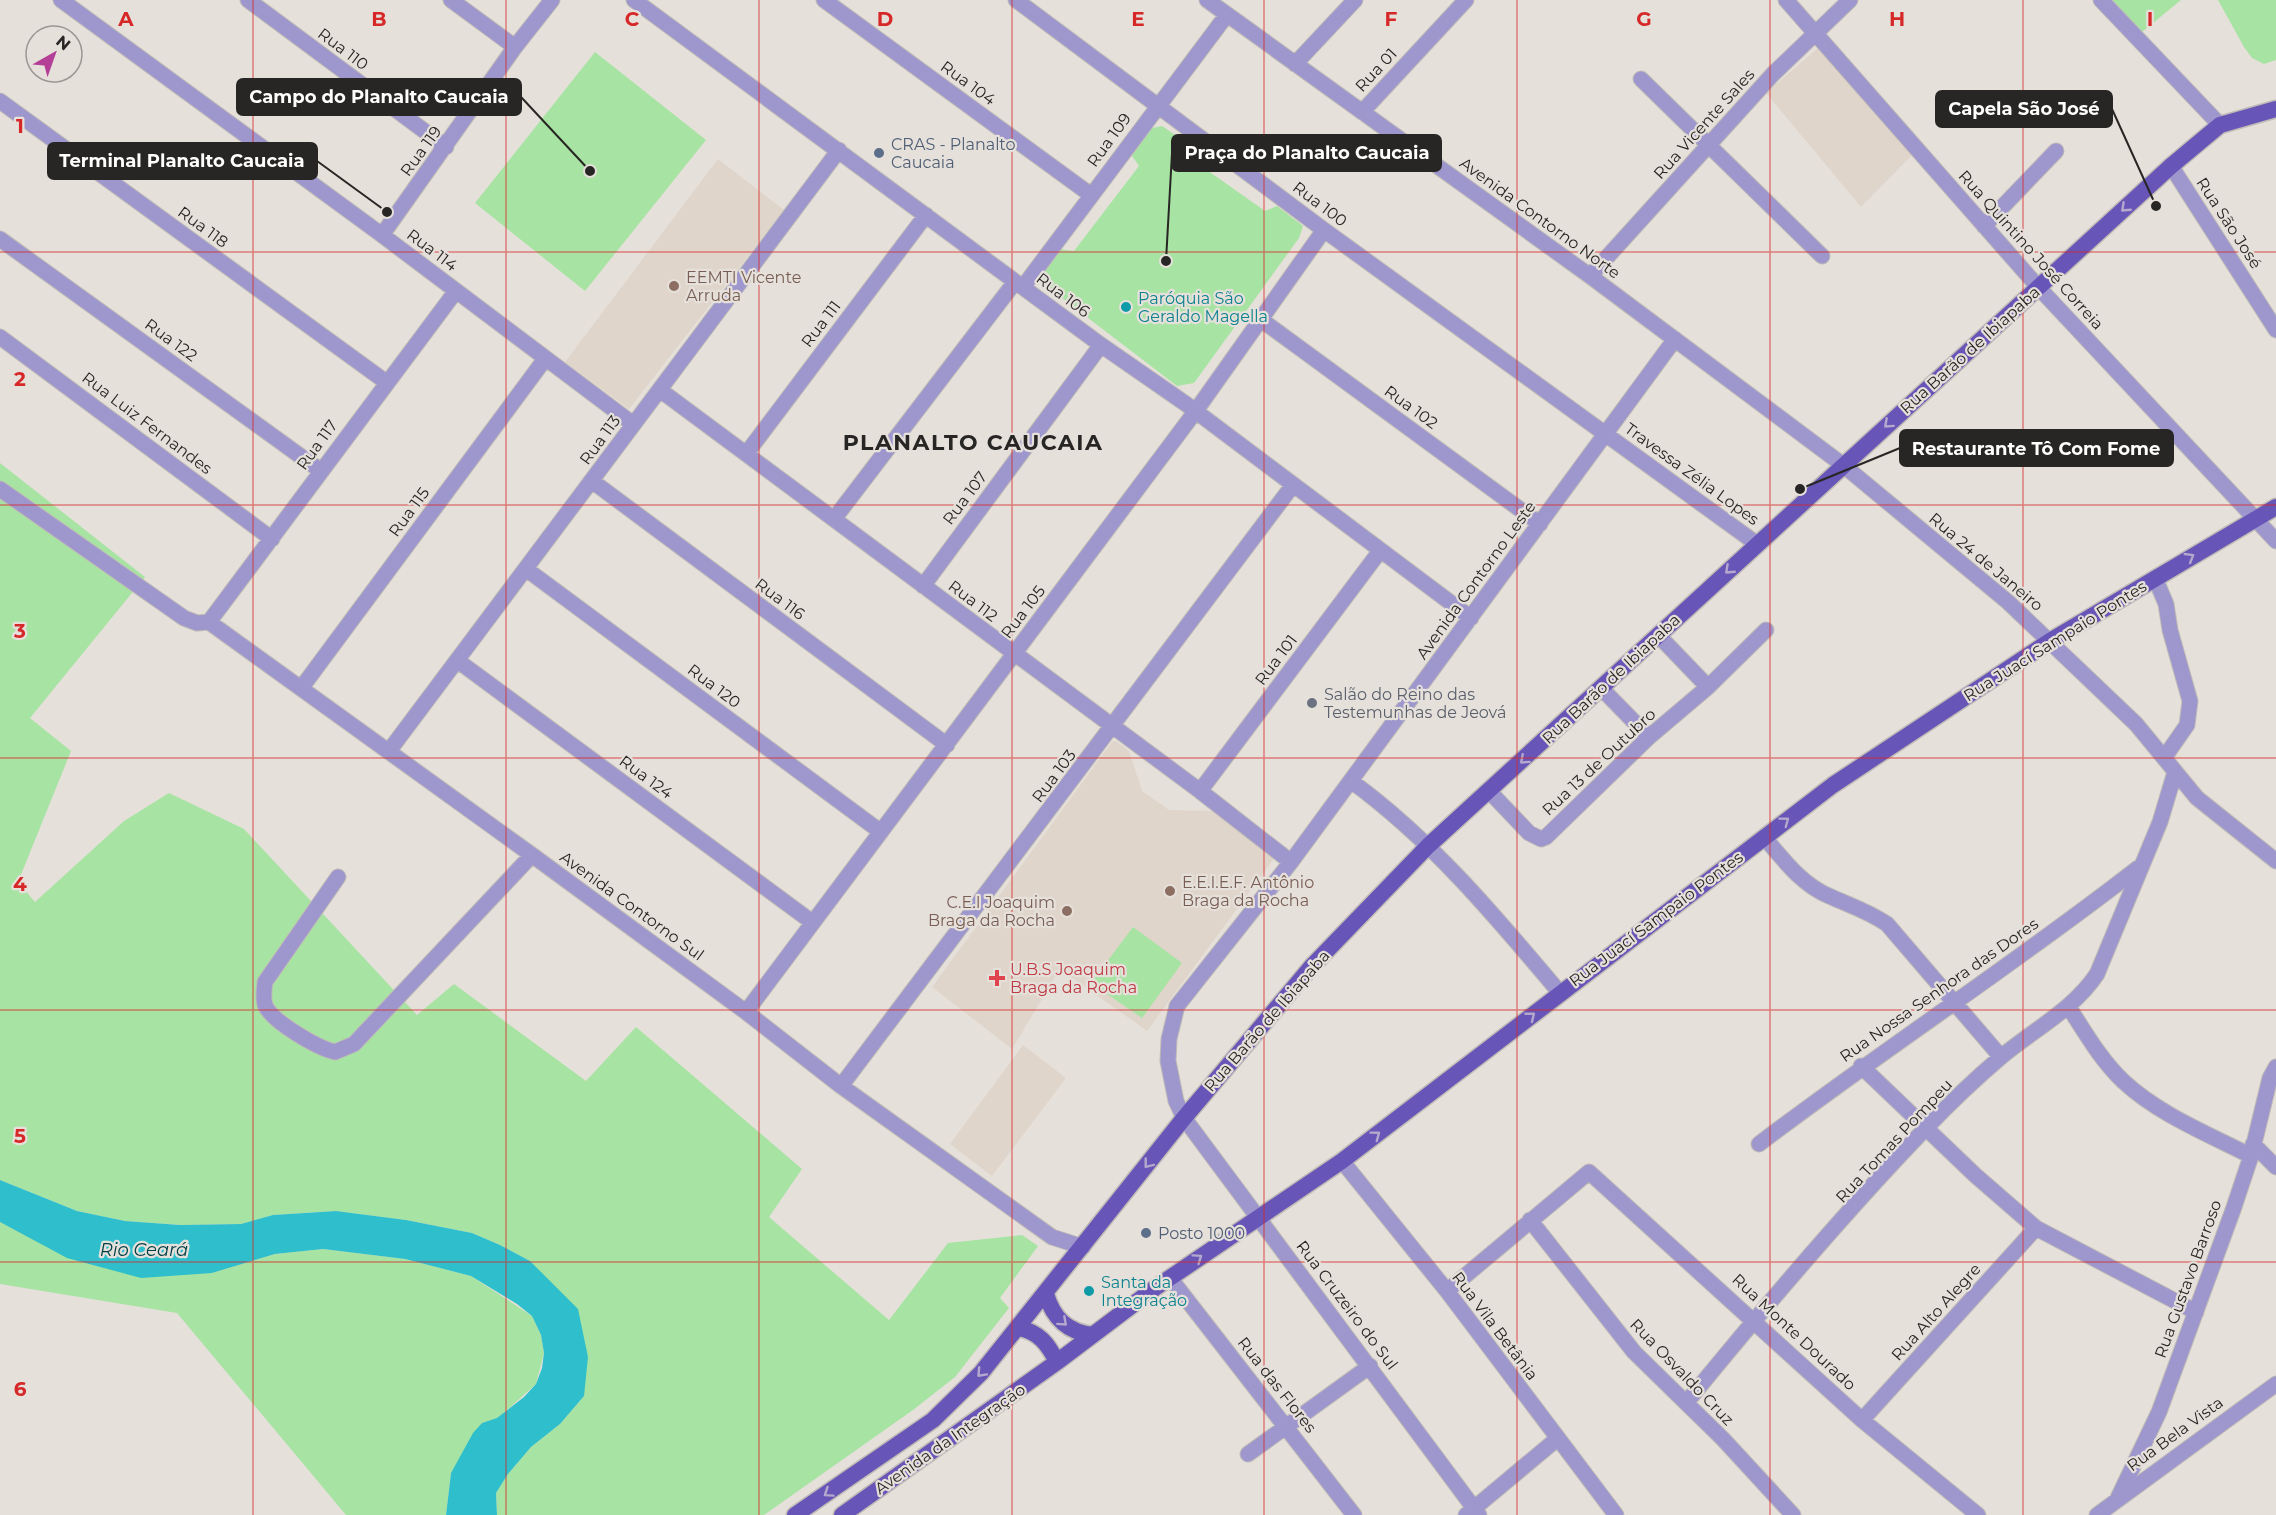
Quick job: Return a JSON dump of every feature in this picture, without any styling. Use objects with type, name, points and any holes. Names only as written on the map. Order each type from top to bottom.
[{"type":"main road","name":"Rua Barão de Ibiapaba","points":[[1019,1328],[1184,1118],[1312,966],[1428,846],[2171,166],[2220,125],[2276,109]]},
{"type":"main road","name":"Rua Juací Sampaio Pontes","points":[[1057,1362],[1170,1278],[1342,1161],[1459,1074],[1560,993],[1833,785],[2050,641],[2276,507]]},
{"type":"main road","points":[[1046,1294],[1056,1317],[1062,1324],[1072,1330],[1092,1335]]},
{"type":"main road","points":[[1019,1328],[1031,1331],[1042,1338],[1057,1362]]},
{"type":"main road","name":"Avenida da Integração","points":[[795,1515],[933,1420],[981,1373],[1019,1328]]},
{"type":"main road","name":"Avenida da Integração","points":[[842,1515],[1057,1362]]},
{"type":"street","name":"Rua 114","points":[[61,0],[382,235],[633,424]]},
{"type":"street","name":"Rua 110","points":[[248,0],[446,147]]},
{"type":"street","points":[[451,0],[515,47]]},
{"type":"street","name":"Rua 119","points":[[382,235],[515,47],[552,0]]},
{"type":"street","name":"Rua 106","points":[[634,0],[1471,618]]},
{"type":"street","name":"Rua 104","points":[[824,0],[1091,195]]},
{"type":"street","name":"Rua 100","points":[[1016,0],[1324,230],[1606,433]]},
{"type":"street","points":[[1295,64],[1355,0]]},
{"type":"street","name":"Rua 01","points":[[1362,112],[1466,0]]},
{"type":"street","name":"Rua Quintino José Correia","points":[[1786,0],[2039,288],[2276,541]]},
{"type":"street","name":"Rua Vicente Sales","points":[[1590,276],[1750,99],[1813,33],[1850,0]]},
{"type":"street","points":[[2101,0],[2220,125]]},
{"type":"street","name":"Avenida Contorno Norte","points":[[1212,1],[1226,16],[1675,339]]},
{"type":"street","name":"Rua 109","points":[[834,519],[1091,195],[1226,16]]},
{"type":"street","points":[[1641,79],[1822,256]]},
{"type":"street","name":"Rua 118","points":[[0,101],[386,382]]},
{"type":"street","name":"Rua 113","points":[[389,751],[839,150]]},
{"type":"street","points":[[1984,226],[2056,152]]},
{"type":"street","name":"Rua São José","points":[[2171,166],[2276,330]]},
{"type":"street","name":"Rua 111","points":[[746,454],[926,215]]},
{"type":"street","name":"Rua 105","points":[[746,1012],[1195,412],[1324,230]]},
{"type":"street","name":"Rua 122","points":[[0,239],[321,471]]},
{"type":"street","name":"Rua 117","points":[[209,622],[456,291]]},
{"type":"street","name":"Rua 102","points":[[1260,319],[1540,524]]},
{"type":"street","name":"Rua Luiz Fernandes","points":[[0,337],[272,539]]},
{"type":"street","name":"Avenida Contorno Leste","points":[[1184,1118],[1176,1101],[1168,1061],[1169,1039],[1177,1006],[1292,862],[1675,339]]},
{"type":"street","name":"Rua 24 de Janeiro","points":[[1675,339],[1843,465],[2008,602],[2136,724],[2197,798],[2276,861]]},
{"type":"street","name":"Rua 107","points":[[923,586],[1101,345]]},
{"type":"street","name":"Rua 115","points":[[302,687],[545,359]]},
{"type":"street","name":"Rua 112","points":[[660,390],[1200,791],[1292,862]]},
{"type":"street","name":"Travessa Zélia Lopes","points":[[1606,433],[1757,544]]},
{"type":"street","name":"Rua 116","points":[[592,481],[947,745]]},
{"type":"street","name":"Rua 103","points":[[841,1086],[1293,485]]},
{"type":"street","points":[[0,489],[184,618],[197,623],[209,622]]},
{"type":"street","name":"Rua 101","points":[[1200,791],[1380,551]]},
{"type":"street","name":"Rua 120","points":[[526,569],[880,832]]},
{"type":"street","points":[[2155,578],[2166,604],[2170,630],[2190,701],[2187,725],[2164,758]]},
{"type":"street","name":"Avenida Contorno Sul","points":[[209,622],[302,687],[746,1012],[841,1086],[1052,1237],[1083,1247]]},
{"type":"street","name":"Rua 13 de Outubro","points":[[1489,791],[1529,833],[1541,839],[1649,737],[1708,687],[1766,630]]},
{"type":"street","points":[[1658,635],[1708,687]]},
{"type":"street","name":"Rua 124","points":[[458,660],[812,922]]},
{"type":"street","points":[[1602,689],[1649,737]]},
{"type":"street","name":"Rua Tomas Pompeu","points":[[1686,1403],[1754,1320],[1925,1129],[2001,1057],[2068,1006],[2097,974],[2160,822],[2175,772]]},
{"type":"street","points":[[1351,781],[1391,810],[1428,846],[1491,911],[1560,993]]},
{"type":"street","points":[[1764,837],[1804,881],[1829,897],[1872,914],[1887,924],[2001,1057]]},
{"type":"street","points":[[338,878],[265,982],[263,992],[266,1006],[273,1016],[324,1049],[335,1052],[354,1044],[532,855]]},
{"type":"street","name":"Rua Nossa Senhora das Dores","points":[[1760,1144],[1861,1066],[1956,1003],[2141,866]]},
{"type":"street","points":[[2068,1006],[2099,1055],[2124,1082],[2156,1104],[2252,1150],[2276,1167]]},
{"type":"street","points":[[1861,1066],[1925,1129],[2036,1228],[2196,1312]]},
{"type":"street","name":"Rua Gustavo Barroso","points":[[2118,1498],[2159,1412],[2196,1312],[2252,1150],[2270,1078],[2276,1067]]},
{"type":"street","name":"Rua Cruzeiro do Sul","points":[[1184,1118],[1370,1366],[1473,1513]]},
{"type":"street","name":"Rua Vila Betânia","points":[[1342,1161],[1447,1291],[1616,1515]]},
{"type":"street","name":"Rua Monte Dourado","points":[[1530,1220],[1589,1172],[1862,1420],[1978,1515]]},
{"type":"street","points":[[1447,1291],[1530,1220]]},
{"type":"street","name":"Rua Osvaldo Cruz","points":[[1530,1220],[1634,1352],[1724,1439],[1793,1515]]},
{"type":"street","name":"Rua Alto Alegre","points":[[1862,1420],[2036,1228]]},
{"type":"street","name":"Rua das Flores","points":[[1170,1278],[1354,1515]]},
{"type":"street","points":[[1248,1454],[1370,1366]]},
{"type":"street","name":"Rua Bela Vista","points":[[2103,1513],[2118,1498],[2276,1384]]},
{"type":"street","points":[[1473,1513],[1557,1439]]},
{"type":"shaded area","points":[[1819,47],[1912,155],[1861,207],[1766,93]]},
{"type":"shaded area","name":"EEMTI Vicente Arruda","points":[[718,159],[784,210],[629,409],[565,362]]},
{"type":"shaded area","name":"E.E.I.E.F. Antônio Braga da Rocha","points":[[1116,741],[1129,751],[1142,791],[1169,810],[1212,811],[1271,855],[1273,860],[1147,1031],[1060,969],[1012,1049],[932,987],[1112,742]]},
{"type":"shaded area","points":[[1023,1045],[1066,1078],[992,1176],[950,1144]]},
{"type":"green space","points":[[2112,0],[2181,0],[2142,32]]},
{"type":"green space","points":[[2218,0],[2276,0],[2276,60],[2264,64],[2252,58]]},
{"type":"green space","points":[[595,52],[706,140],[585,291],[475,203]]},
{"type":"green space","points":[[1162,126],[1187,143],[1187,156],[1265,211],[1277,206],[1303,226],[1299,238],[1194,383],[1177,386],[1045,285],[1042,270],[1058,249],[1074,251],[1139,166],[1130,153],[1148,129]]},
{"type":"green space","points":[[0,463],[145,577],[30,718],[71,751],[18,882],[35,902],[124,821],[169,793],[244,829],[417,1015],[454,984],[586,1081],[636,1027],[802,1169],[769,1217],[889,1320],[948,1243],[1022,1235],[1038,1246],[1000,1298],[1009,1308],[955,1377],[913,1410],[764,1515],[497,1515],[496,1493],[508,1474],[531,1447],[560,1424],[584,1396],[530,1261],[472,1233],[406,1220],[336,1211],[273,1215],[241,1224],[180,1225],[125,1221],[77,1211],[0,1180]]},
{"type":"green space","points":[[1133,927],[1182,963],[1142,1018],[1091,983]]},
{"type":"green space","points":[[0,1222],[12,1228],[212,1273],[275,1254],[323,1249],[405,1259],[471,1276],[532,1316],[541,1335],[544,1353],[536,1384],[497,1419],[482,1423],[451,1473],[446,1515],[346,1515],[177,1313],[0,1284]]},
{"type":"water","name":"Rio Ceará","points":[[0,1180],[77,1211],[125,1221],[180,1225],[241,1224],[273,1215],[336,1211],[406,1220],[472,1233],[530,1261],[578,1309],[588,1357],[584,1396],[560,1424],[531,1447],[508,1474],[496,1493],[497,1515],[446,1515],[451,1473],[473,1433],[482,1423],[497,1418],[524,1397],[536,1384],[542,1368],[544,1353],[541,1335],[532,1316],[517,1304],[471,1276],[405,1259],[323,1249],[275,1254],[212,1273],[141,1278],[67,1258],[0,1222]]},
{"type":"place","name":"CRAS - Planalto Caucaia","points":[[879,153]]},
{"type":"place","name":"Campo do Planalto Caucaia","points":[[590,171]]},
{"type":"place","name":"Capela São José","points":[[2156,206]]},
{"type":"place","name":"Terminal Planalto Caucaia","points":[[387,212]]},
{"type":"place","name":"Praça do Planalto Caucaia","points":[[1166,261]]},
{"type":"place","name":"EEMTI Vicente Arruda","points":[[674,286]]},
{"type":"place","name":"Paróquia São Geraldo Magella","points":[[1126,307]]},
{"type":"place","name":"Restaurante Tô Com Fome","points":[[1800,489]]},
{"type":"place","name":"Salão do Reino das Testemunhas de Jeová","points":[[1312,703]]},
{"type":"place","name":"E.E.I.E.F. Antônio Braga da Rocha","points":[[1170,891]]},
{"type":"place","name":"C.E.I Joaquim Braga da Rocha","points":[[1067,911]]},
{"type":"place","name":"U.B.S Joaquim Braga da Rocha","points":[[997,978]]},
{"type":"place","name":"Posto 1000","points":[[1146,1233]]},
{"type":"place","name":"Santa da Integração","points":[[1089,1291]]},
{"type":"district","name":"PLANALTO CAUCAIA","points":[[973,442]]}]
